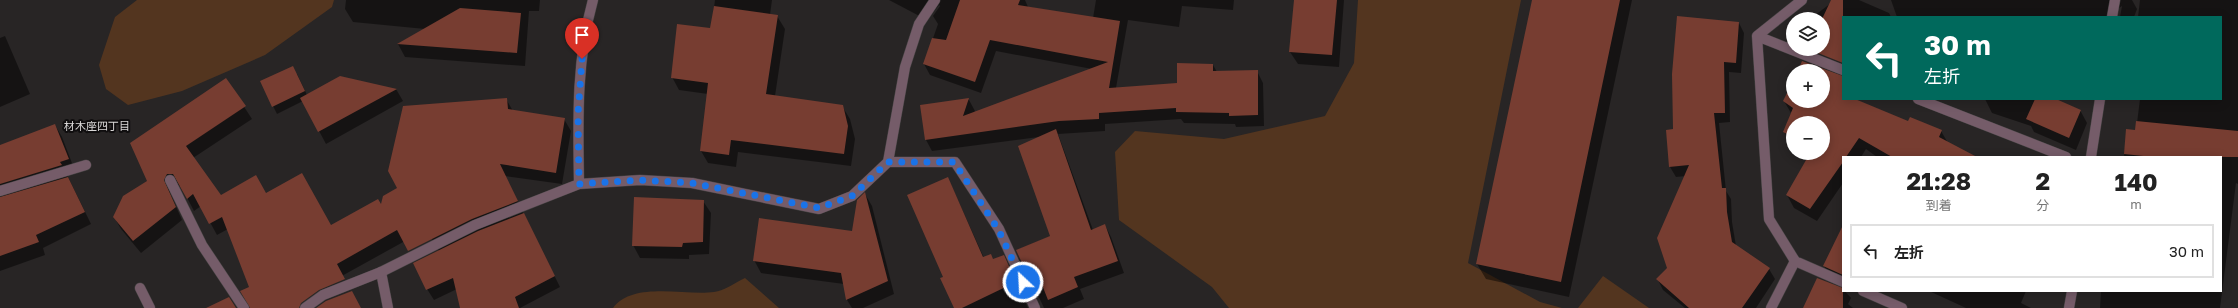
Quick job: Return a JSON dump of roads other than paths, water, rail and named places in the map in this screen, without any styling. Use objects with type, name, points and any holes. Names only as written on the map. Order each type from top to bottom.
[{"type":"street","points":[[579,184],[578,114],[584,32],[594,0]]},
{"type":"street","points":[[305,308],[323,295],[382,272],[475,225],[579,184],[640,180],[692,183],[819,208],[852,196],[888,162],[905,67],[919,24],[935,0]]},
{"type":"street","points":[[1757,36],[1802,0]]},
{"type":"street","points":[[2112,16],[2115,0]]},
{"type":"street","points":[[1757,36],[1842,70]]},
{"type":"street","points":[[1757,36],[1769,219],[1795,261],[1842,282]]},
{"type":"street","points":[[1921,100],[2063,156]]},
{"type":"street","points":[[2091,156],[2100,100]]},
{"type":"street","points":[[888,162],[954,162],[998,229],[1035,308]]},
{"type":"street","points":[[0,191],[86,164]]},
{"type":"street","points":[[170,180],[202,246],[244,308]]},
{"type":"street","points":[[1771,308],[1795,261]]},
{"type":"street","points":[[382,272],[388,308]]},
{"type":"street","points":[[140,288],[150,308]]},
{"type":"street","points":[[1865,292],[1902,308]]},
{"type":"street","points":[[2069,308],[2072,292]]},
{"type":"district","name":"材木座四丁目","points":[[97,125]]}]
